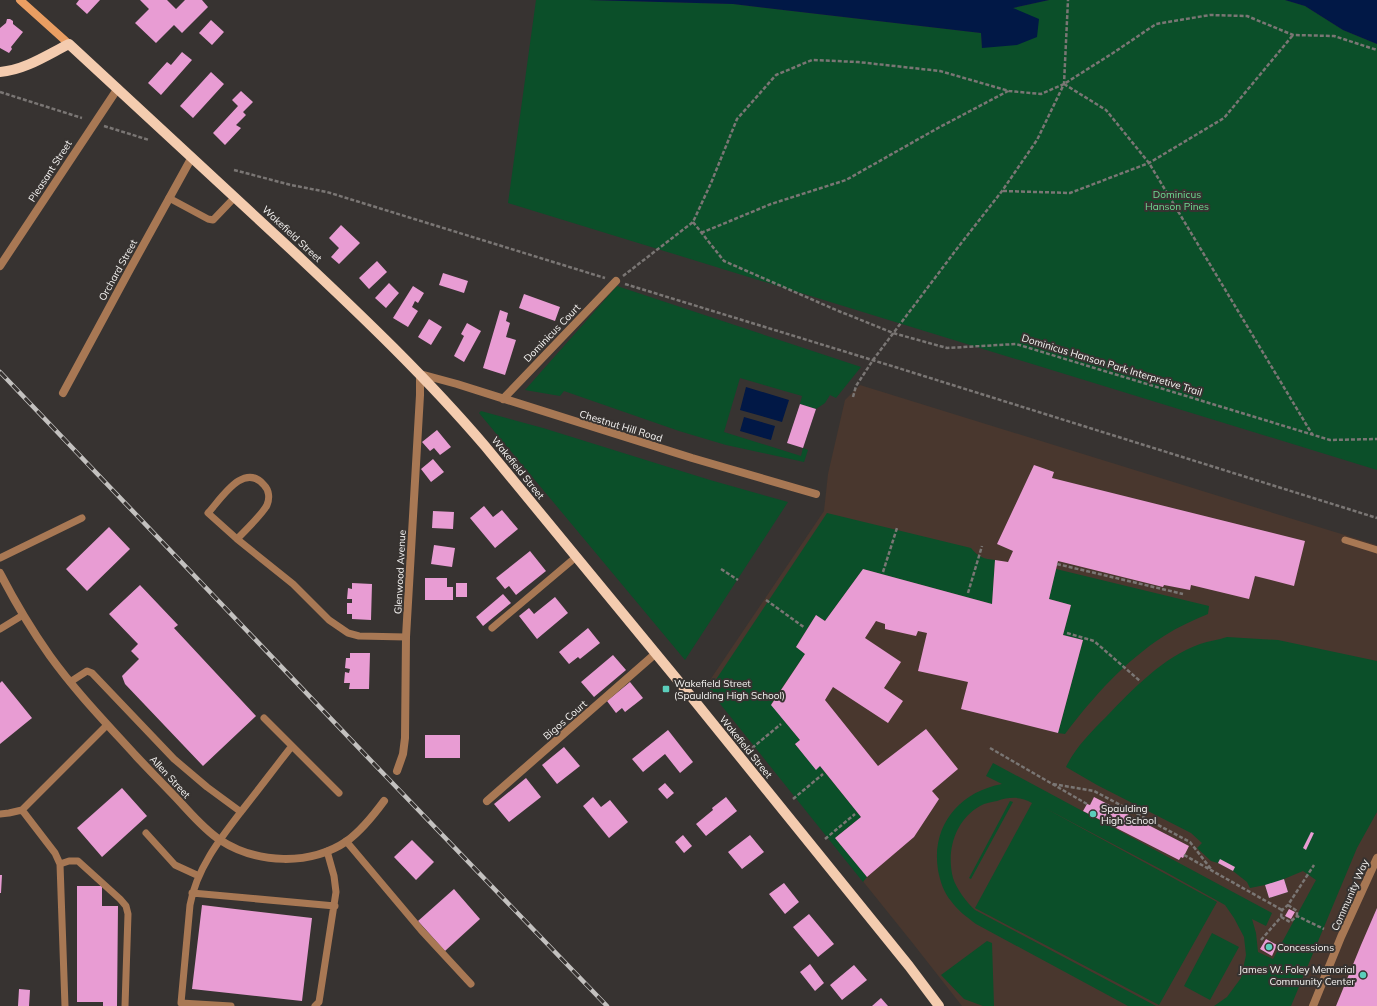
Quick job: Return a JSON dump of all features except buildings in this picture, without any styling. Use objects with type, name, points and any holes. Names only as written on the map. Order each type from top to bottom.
[{"type":"main road","name":"Wakefield Street","points":[[20,0],[118,88],[235,197],[420,374],[455,410],[685,689],[939,1006]]},
{"type":"main road","points":[[0,72],[26,67],[69,44]]},
{"type":"street","name":"Pleasant Street","points":[[0,266],[118,88]]},
{"type":"street","name":"Orchard Street","points":[[63,394],[192,157]]},
{"type":"street","name":"Dominicus Court","points":[[503,399],[616,281]]},
{"type":"street","name":"Chestnut Hill Road","points":[[420,374],[457,384],[692,458],[816,494]]},
{"type":"street","name":"Glenwood Avenue","points":[[397,771],[403,754],[405,738],[406,637],[420,374]]},
{"type":"street","name":"Allen Street","points":[[0,573],[23,615],[47,652],[70,682],[107,725],[196,819],[220,840],[249,854],[280,859],[312,856],[327,851],[346,841],[371,819],[384,802]]},
{"type":"street","name":"Bigos Court","points":[[488,801],[655,654]]},
{"type":"street","name":"Community Way","points":[[1313,1006],[1344,930],[1377,858]]},
{"type":"lane","points":[[169,198],[208,219],[213,220],[235,197]]},
{"type":"lane","points":[[237,539],[267,506],[269,497],[267,488],[261,481],[254,477],[247,477],[237,481],[208,513],[237,539],[293,584],[329,620],[348,634],[359,636],[406,637]]},
{"type":"lane","points":[[0,558],[82,518]]},
{"type":"lane","points":[[1344,540],[1377,550]]},
{"type":"lane","points":[[492,628],[576,558]]},
{"type":"lane","points":[[0,629],[23,615]]},
{"type":"lane","points":[[70,682],[87,671],[92,673],[174,759],[212,791],[241,812]]},
{"type":"lane","points":[[264,718],[339,793]]},
{"type":"lane","points":[[0,814],[22,810],[107,725]]},
{"type":"lane","points":[[231,1006],[181,1004],[192,893],[199,876],[220,840],[292,746]]},
{"type":"lane","points":[[22,810],[55,852],[60,864],[65,1006]]},
{"type":"lane","points":[[146,833],[176,865],[199,876]]},
{"type":"lane","points":[[346,841],[421,930],[471,984]]},
{"type":"lane","points":[[315,1006],[319,1002],[335,906],[335,881],[327,851]]},
{"type":"lane","points":[[60,864],[69,861],[78,861],[126,906],[128,914],[125,1006]]},
{"type":"lane","points":[[192,893],[335,906]]},
{"type":"path","points":[[853,397],[856,386],[873,360],[1002,191],[1037,140],[1064,84],[1068,0]]},
{"type":"path","points":[[616,281],[692,222],[711,183],[737,119],[776,75],[812,60],[858,62],[940,71],[1009,91],[1041,94],[1064,84],[1156,24],[1210,15],[1246,16],[1293,35],[1334,36],[1377,50]]},
{"type":"path","points":[[1002,191],[1070,193],[1149,163],[1224,118],[1293,35]]},
{"type":"path","points":[[1064,84],[1106,110],[1149,163],[1312,435]]},
{"type":"path","points":[[701,233],[771,204],[846,180],[938,128],[1009,91]]},
{"type":"path","points":[[0,92],[82,118]]},
{"type":"path","points":[[104,126],[149,140]]},
{"type":"path","points":[[234,170],[291,185],[327,192],[873,360],[1377,518]]},
{"type":"path","name":"Dominicus Hanson Park Interpretive Trail","points":[[692,222],[724,261],[893,333],[947,348],[1016,344],[1330,440],[1377,439]]},
{"type":"path","points":[[883,572],[896,528]]},
{"type":"path","points":[[968,593],[982,546]]},
{"type":"path","points":[[1057,564],[1183,594]]},
{"type":"path","points":[[721,569],[738,580]]},
{"type":"path","points":[[766,600],[805,628]]},
{"type":"path","points":[[1067,633],[1094,641],[1140,682]]},
{"type":"path","points":[[752,748],[781,724]]},
{"type":"path","points":[[990,748],[1087,804]]},
{"type":"path","points":[[793,799],[823,774]]},
{"type":"path","points":[[1053,784],[1094,791],[1183,838],[1190,842],[1211,869]]},
{"type":"path","points":[[825,838],[855,814]]},
{"type":"path","points":[[1184,855],[1282,910]]},
{"type":"path","points":[[1261,940],[1281,917],[1282,910],[1288,906],[1314,865]]},
{"type":"path","points":[[1288,906],[1297,911],[1297,916]]},
{"type":"path","points":[[1281,917],[1290,922],[1297,916]]},
{"type":"path","points":[[1297,916],[1324,929]]},
{"type":"shaded area","name":"Spaulding High School","points":[[860,385],[1377,545],[1377,1006],[962,1006],[706,686],[824,511],[828,474],[845,400]]},
{"type":"green space","name":"Dominicus Hanson Pines","points":[[536,0],[733,4],[981,33],[982,48],[1012,8],[1049,0],[1285,0],[1305,6],[1343,30],[1377,44],[1377,470],[508,203]]},
{"type":"green space","points":[[617,286],[861,367],[836,398],[830,395],[825,403],[816,409],[800,404],[802,396],[740,378],[724,432],[801,456],[803,448],[808,450],[804,462],[726,445],[679,431],[564,391],[560,396],[525,390]]},
{"type":"green space","points":[[481,411],[543,428],[710,480],[788,502],[685,660],[479,413]]},
{"type":"green space","points":[[827,513],[971,548],[976,554],[982,557],[995,560],[992,604],[863,569],[825,621],[816,615],[796,647],[805,654],[771,704],[800,740],[795,744],[816,769],[820,766],[861,817],[835,838],[867,877],[863,882],[709,690]]},
{"type":"green space","points":[[1056,569],[1209,606],[1208,614],[1164,636],[1123,668],[1098,693],[1065,734],[1058,733],[1083,640],[1063,635],[1071,605],[1049,599]]},
{"type":"green space","points":[[1227,637],[1278,640],[1377,661],[1377,812],[1357,848],[1291,1006],[1214,1006],[1227,997],[1241,978],[1246,955],[1244,937],[1225,905],[1043,807],[1217,902],[1159,1005],[975,908],[1032,803],[1024,799],[1010,798],[984,804],[971,812],[964,819],[954,837],[951,857],[953,878],[959,891],[975,910],[1156,1006],[1128,1006],[976,924],[960,911],[946,894],[940,878],[937,854],[939,839],[951,814],[961,803],[987,788],[1002,784],[986,776],[993,763],[1272,913],[1266,926],[1252,919],[1256,933],[1258,952],[1273,959],[1316,880],[1303,871],[1284,879],[1288,892],[1269,898],[1265,885],[1250,888],[1247,882],[1233,871],[1211,861],[1197,848],[1202,843],[1191,833],[1097,785],[1066,767],[1074,753],[1089,734],[1138,685],[1161,665],[1186,650],[1200,644]]},
{"type":"green space","points":[[1010,801],[1013,802],[971,879],[969,878]]},
{"type":"green space","points":[[1212,933],[1239,947],[1210,1000],[1184,986]]},
{"type":"green space","points":[[987,941],[992,943],[994,1006],[983,1006],[964,999],[941,975]]},
{"type":"water","points":[[589,0],[1049,0],[1013,8],[1039,19],[1037,37],[1017,45],[982,48],[981,33],[733,4]]},
{"type":"water","points":[[1285,0],[1377,0],[1377,44],[1343,30],[1305,6]]},
{"type":"water","points":[[746,387],[789,400],[782,422],[740,410]]},
{"type":"water","points":[[744,417],[775,426],[771,440],[740,431]]},
{"type":"railway","points":[[0,372],[607,1006]]},
{"type":"place","name":"Wakefield Street (Spaulding High School)","points":[[666,689]]},
{"type":"place","name":"Spaulding High School","points":[[1093,814]]},
{"type":"place","name":"Concessions","points":[[1269,947]]},
{"type":"place","name":"James W. Foley Memorial Community Center","points":[[1363,975]]}]
